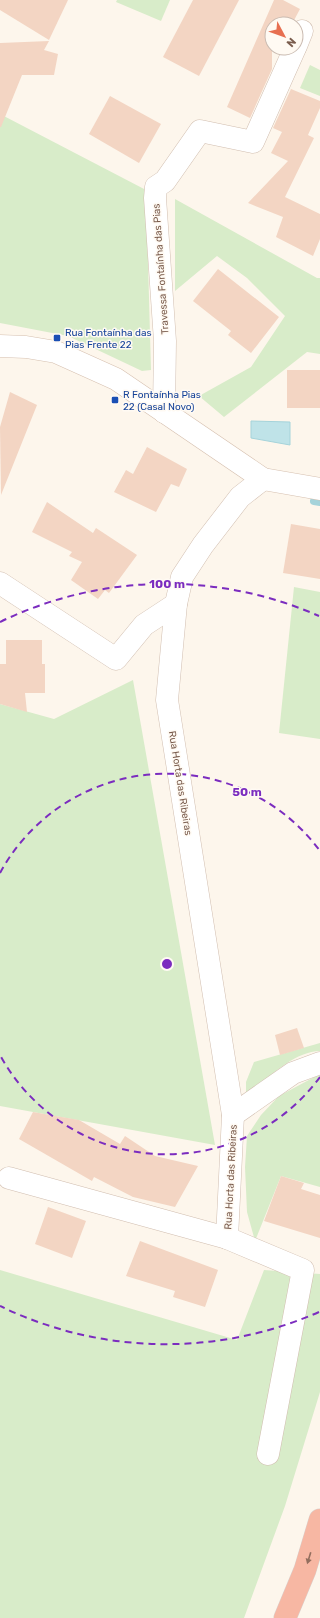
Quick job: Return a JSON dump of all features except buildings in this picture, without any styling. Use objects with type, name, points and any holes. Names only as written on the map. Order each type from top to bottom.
[{"type":"highway","points":[[285,1618],[305,1570],[320,1520]]},
{"type":"street","name":"Travessa Fontaínha das Pias","points":[[164,412],[165,341],[155,198],[156,187],[165,181],[200,131],[253,142],[291,56]]},
{"type":"street","points":[[0,346],[26,347],[56,352],[116,379],[263,479],[320,489]]},
{"type":"street","name":"Rua Horta das Ribeiras","points":[[227,1238],[233,1115],[167,700],[176,604],[182,577],[203,545],[240,497],[263,479]]},
{"type":"street","points":[[0,583],[116,658],[144,625],[176,604]]},
{"type":"street","name":"Rua Horta das Ribeiras","points":[[233,1115],[293,1073],[320,1063]]},
{"type":"street","points":[[9,1178],[227,1238],[303,1270],[268,1454]]},
{"type":"green space","points":[[117,0],[170,0],[161,21],[116,2]]},
{"type":"green space","points":[[310,65],[320,70],[320,96],[300,88]]},
{"type":"green space","points":[[0,114],[146,190],[151,370],[142,371],[68,336],[0,323]]},
{"type":"green space","points":[[175,199],[317,278],[320,278],[320,354],[307,352],[224,417],[199,396],[251,367],[285,316],[247,278],[217,256],[175,291]]},
{"type":"green space","points":[[294,587],[320,592],[320,739],[279,733]]},
{"type":"green space","points":[[133,680],[215,1145],[0,1106],[0,704],[54,719]]},
{"type":"green space","points":[[320,1043],[320,1051],[310,1052],[290,1061],[246,1096],[246,1082],[254,1062]]},
{"type":"green space","points":[[320,1074],[320,1187],[281,1176],[255,1241],[247,1212],[245,1167],[247,1136],[261,1115],[279,1096]]},
{"type":"green space","points":[[0,1270],[237,1340],[264,1270],[320,1274],[320,1392],[285,1506],[244,1618],[0,1618]]},
{"type":"water","points":[[251,421],[290,422],[290,445],[251,438]]},
{"type":"waterway","points":[[314,501],[320,502]]},
{"type":"place","name":"Rua Fontaínha das Pias Frente 22","points":[[57,338]]},
{"type":"place","name":"R Fontaínha Pias 22 (Casal Novo)","points":[[115,400]]}]
